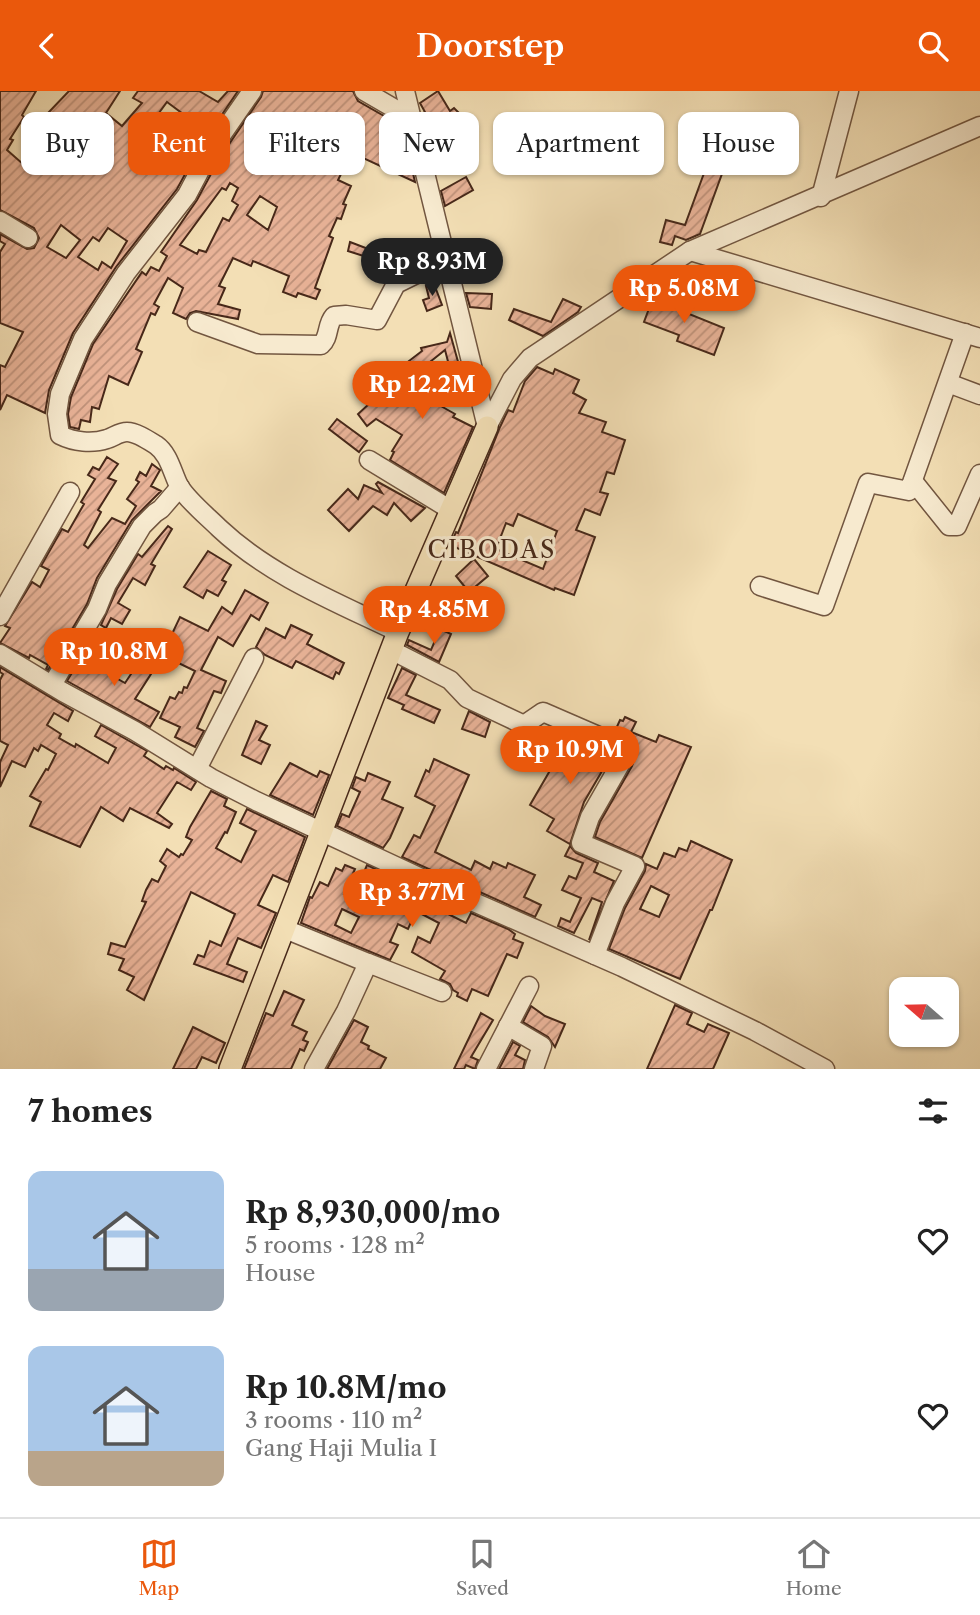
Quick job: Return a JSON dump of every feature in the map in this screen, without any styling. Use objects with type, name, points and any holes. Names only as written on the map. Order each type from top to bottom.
[{"type":"main road","points":[[230,1069],[394,641],[487,427]]},
{"type":"street","points":[[252,91],[209,153],[187,195],[126,273],[83,339],[60,394],[58,430],[60,435],[75,441],[105,440],[128,432],[155,444],[165,455],[180,487],[219,528],[251,556],[394,641],[450,680],[467,698],[524,725],[543,712],[626,748],[622,761],[590,817],[581,843],[635,866],[615,904],[595,955]]},
{"type":"street","points":[[364,91],[400,112]]},
{"type":"street","points":[[405,91],[412,112]]},
{"type":"street","points":[[821,197],[849,91]]},
{"type":"street","points":[[487,427],[512,379],[530,358],[690,251],[821,197],[980,126]]},
{"type":"street","points":[[426,175],[487,427]]},
{"type":"street","points":[[3,231],[28,238]]},
{"type":"street","points":[[690,251],[973,336],[909,491],[868,483],[824,606],[760,586]]},
{"type":"street","points":[[197,322],[258,344],[321,345],[334,316],[346,315],[377,320],[396,284],[445,260]]},
{"type":"street","points":[[952,384],[980,395]]},
{"type":"street","points":[[369,460],[451,510]]},
{"type":"street","points":[[913,481],[949,526],[957,526],[980,474]]},
{"type":"street","points":[[52,685],[142,526],[180,487]]},
{"type":"street","points":[[0,617],[70,492]]},
{"type":"street","points":[[0,653],[197,769],[322,834],[595,955],[755,1031],[824,1069]]},
{"type":"street","points":[[197,769],[254,658]]},
{"type":"street","points":[[285,929],[442,992]]},
{"type":"street","points":[[316,1068],[368,963]]},
{"type":"street","points":[[486,1069],[529,986]]},
{"type":"street","points":[[508,1026],[542,1045],[534,1069]]},
{"type":"building","points":[[0,91],[36,91],[24,112],[21,112],[21,122],[10,139],[13,140],[7,150],[21,162],[21,175],[114,175],[114,120],[122,126],[128,119],[128,175],[185,175],[177,189],[116,267],[73,333],[49,390],[45,413],[7,395],[0,410],[0,365],[5,367],[23,332],[0,323],[0,252],[5,244],[0,241],[0,234],[27,249],[34,248],[39,238],[34,228],[0,210]],"holes":[[[61,225],[80,240],[66,258],[47,247]],[[108,228],[127,241],[111,268],[102,262],[98,270],[78,257],[93,237],[99,241]]]},
{"type":"building","points":[[69,91],[120,91],[107,112],[49,112]]},
{"type":"building","points":[[138,91],[199,91],[218,102],[228,91],[238,91],[224,112],[180,112],[167,102],[160,112],[134,112],[142,103],[133,98]]},
{"type":"building","points":[[263,91],[353,91],[358,101],[379,113],[379,165],[365,159],[365,112],[251,112]]},
{"type":"building","points":[[438,91],[450,111],[454,108],[458,112],[425,112],[420,103]]},
{"type":"building","points":[[244,122],[244,175],[340,175],[338,180],[351,186],[343,204],[346,205],[341,219],[337,218],[329,236],[333,238],[315,288],[320,290],[316,299],[298,293],[296,297],[283,292],[289,276],[253,261],[251,266],[233,258],[219,286],[225,288],[218,304],[240,310],[238,319],[196,311],[190,313],[186,319],[173,313],[183,288],[168,278],[154,304],[159,307],[155,315],[151,313],[136,349],[142,352],[128,385],[109,376],[99,409],[92,407],[90,422],[81,420],[79,429],[70,427],[68,414],[71,397],[93,344],[142,272],[146,275],[151,267],[159,271],[167,256],[161,252],[197,200],[210,175],[230,175],[230,143]],"holes":[[[230,183],[238,188],[232,201],[238,205],[229,221],[223,218],[206,252],[199,250],[197,254],[180,245],[222,188],[226,190]],[[260,196],[277,207],[268,230],[247,215]]]},
{"type":"building","points":[[400,175],[413,175],[415,182]]},
{"type":"building","points":[[703,175],[722,175],[700,234],[686,240],[675,236],[672,245],[660,242],[666,220],[685,225]]},
{"type":"building","points":[[466,177],[473,190],[445,206],[441,191]]},
{"type":"building","points":[[350,242],[379,253],[376,260],[348,251]]},
{"type":"building","points":[[434,284],[442,305],[427,311],[423,300],[429,298],[426,286]]},
{"type":"building","points":[[466,293],[492,294],[491,309],[470,307]]},
{"type":"building","points":[[662,296],[692,307],[689,314],[724,328],[714,355],[677,341],[679,335],[644,322],[653,298],[660,301]]},
{"type":"building","points":[[563,299],[581,307],[578,312],[543,336],[509,320],[514,309],[551,322]]},
{"type":"building","points":[[450,333],[467,394],[457,396],[445,350],[406,381],[409,384],[407,387],[473,427],[444,493],[390,460],[402,435],[376,419],[367,426],[358,414],[383,391],[377,384],[385,376],[387,378],[422,351],[421,348],[447,342]]},
{"type":"building","points":[[537,367],[553,374],[555,369],[579,380],[573,393],[586,400],[579,413],[606,422],[602,432],[625,440],[614,474],[607,472],[600,492],[608,494],[600,515],[585,509],[576,530],[595,537],[574,595],[555,588],[554,590],[450,545],[456,532],[458,533],[500,427],[508,410],[513,412],[525,381]],"holes":[[[518,514],[557,531],[543,569],[496,549],[506,523],[513,526]]]},
{"type":"building","points":[[337,419],[367,441],[359,452],[329,429]]},
{"type":"building","points":[[107,457],[118,464],[108,478],[116,481],[98,510],[101,512],[84,545],[88,548],[112,518],[125,524],[136,506],[127,499],[139,482],[136,480],[140,472],[146,476],[152,464],[160,470],[151,486],[161,491],[132,520],[97,578],[87,604],[48,670],[48,665],[0,643],[10,628],[5,626],[32,582],[40,587],[49,570],[41,566],[62,529],[68,532],[84,504],[81,502],[95,479],[88,475],[93,467],[99,470]]},
{"type":"building","points":[[378,482],[425,508],[411,521],[394,503],[387,515],[373,506],[349,531],[328,510],[348,489],[358,499],[364,485],[382,493],[376,484]]},
{"type":"building","points":[[168,526],[172,529],[151,564],[155,566],[145,585],[133,578],[118,603],[130,610],[122,624],[111,618],[106,628],[101,625],[117,589],[138,554],[142,557]]},
{"type":"building","points":[[208,551],[231,565],[222,580],[226,582],[218,596],[207,590],[203,598],[184,587]]},
{"type":"building","points":[[474,559],[488,576],[469,592],[456,576]]},
{"type":"building","points":[[245,590],[268,603],[259,620],[251,615],[233,646],[218,637],[201,670],[226,681],[221,693],[214,691],[197,728],[204,731],[195,747],[175,737],[180,727],[160,718],[170,697],[175,699],[184,687],[187,688],[195,671],[162,655],[180,617],[208,631],[222,607],[232,614]]},
{"type":"building","points":[[291,625],[312,635],[307,644],[344,663],[339,674],[336,672],[333,679],[296,661],[292,668],[265,655],[256,647],[266,628],[285,638]]},
{"type":"building","points":[[440,629],[451,634],[439,662],[407,645],[409,640],[431,650]]},
{"type":"building","points":[[90,643],[94,646],[88,657],[104,666],[102,670],[125,683],[137,665],[151,674],[135,699],[159,712],[150,727],[67,681]]},
{"type":"building","points":[[0,667],[73,711],[68,721],[54,713],[47,725],[61,734],[59,738],[75,747],[76,744],[108,763],[116,748],[95,736],[101,725],[147,751],[144,756],[164,769],[166,766],[173,770],[174,768],[196,782],[191,790],[177,782],[157,813],[172,824],[169,828],[130,808],[123,821],[101,807],[80,847],[30,826],[41,802],[30,796],[56,754],[41,745],[38,751],[34,748],[25,767],[12,761],[0,787],[0,762],[8,745],[0,741],[0,680],[3,674]]},
{"type":"building","points":[[402,668],[416,675],[406,695],[440,710],[434,723],[402,709],[404,705],[388,698]]},
{"type":"building","points":[[469,711],[490,722],[485,737],[462,729]]},
{"type":"building","points":[[625,717],[636,722],[631,732],[656,742],[659,735],[691,747],[642,858],[595,837],[637,751],[634,740],[615,731],[620,720],[623,721]]},
{"type":"building","points":[[256,721],[267,726],[259,740],[270,745],[261,764],[242,755]]},
{"type":"building","points":[[570,736],[612,754],[584,802],[570,844],[547,831],[554,819],[530,805]]},
{"type":"building","points":[[434,759],[469,775],[435,852],[471,870],[475,861],[490,869],[493,862],[506,868],[508,863],[535,875],[524,897],[541,905],[535,917],[402,857],[414,835],[420,838],[435,806],[415,796]]},
{"type":"building","points":[[290,763],[317,777],[320,771],[329,775],[313,815],[270,795]]},
{"type":"building","points":[[368,773],[390,782],[382,799],[403,808],[383,848],[337,826],[342,814],[349,817],[360,792],[352,788],[356,777],[365,781]]},
{"type":"building","points":[[211,791],[227,799],[224,806],[236,812],[227,833],[225,832],[216,848],[241,862],[256,831],[240,823],[247,809],[305,837],[288,882],[273,875],[258,905],[276,913],[261,948],[238,938],[227,964],[247,972],[243,982],[194,964],[198,955],[204,957],[210,941],[221,946],[235,914],[191,892],[144,1000],[127,990],[134,977],[119,970],[124,959],[108,954],[111,943],[125,947],[146,902],[142,901],[146,890],[152,879],[158,882],[166,866],[160,861],[167,849],[179,857],[183,855],[192,840],[186,837],[190,827]]},
{"type":"building","points":[[691,841],[732,860],[680,979],[609,949],[646,864],[657,869],[664,853],[675,857],[679,848],[687,851]],"holes":[[[651,886],[669,895],[659,917],[640,909]]]},
{"type":"building","points":[[570,846],[576,853],[598,863],[594,872],[614,881],[589,940],[602,902],[592,898],[574,933],[558,926],[561,918],[570,922],[581,898],[562,890],[569,876],[576,879],[583,863],[565,856]]},
{"type":"building","points":[[345,865],[355,869],[344,894],[367,904],[375,885],[361,879],[367,865],[447,903],[442,911],[466,923],[471,913],[508,929],[515,934],[513,939],[523,943],[517,958],[507,954],[488,996],[472,989],[467,1001],[457,996],[458,993],[450,984],[440,979],[445,971],[412,952],[418,937],[430,943],[439,923],[416,911],[408,929],[398,924],[390,942],[398,945],[390,960],[301,923],[310,897],[312,898],[320,882],[328,886],[336,868],[342,871]],"holes":[[[342,909],[359,917],[351,933],[335,925]]]},
{"type":"building","points":[[284,991],[304,1000],[292,1025],[307,1032],[303,1040],[308,1042],[304,1051],[300,1049],[291,1069],[244,1069],[266,1013],[273,1016]]},
{"type":"building","points":[[675,1005],[692,1013],[687,1024],[704,1032],[708,1024],[729,1033],[713,1069],[647,1069]]},
{"type":"building","points":[[531,1006],[545,1016],[565,1024],[555,1047],[548,1037],[523,1022]]},
{"type":"building","points":[[481,1013],[493,1020],[471,1057],[478,1060],[475,1069],[466,1065],[464,1069],[454,1069]]},
{"type":"building","points":[[354,1020],[368,1027],[361,1042],[369,1046],[368,1049],[386,1058],[380,1069],[327,1069]]},
{"type":"building","points":[[193,1027],[225,1043],[216,1063],[202,1057],[196,1069],[173,1069]]},
{"type":"building","points":[[513,1042],[520,1046],[515,1055],[525,1060],[523,1069],[499,1069]]},
{"type":"district","name":"CIBODAS","points":[[492,550]]}]
